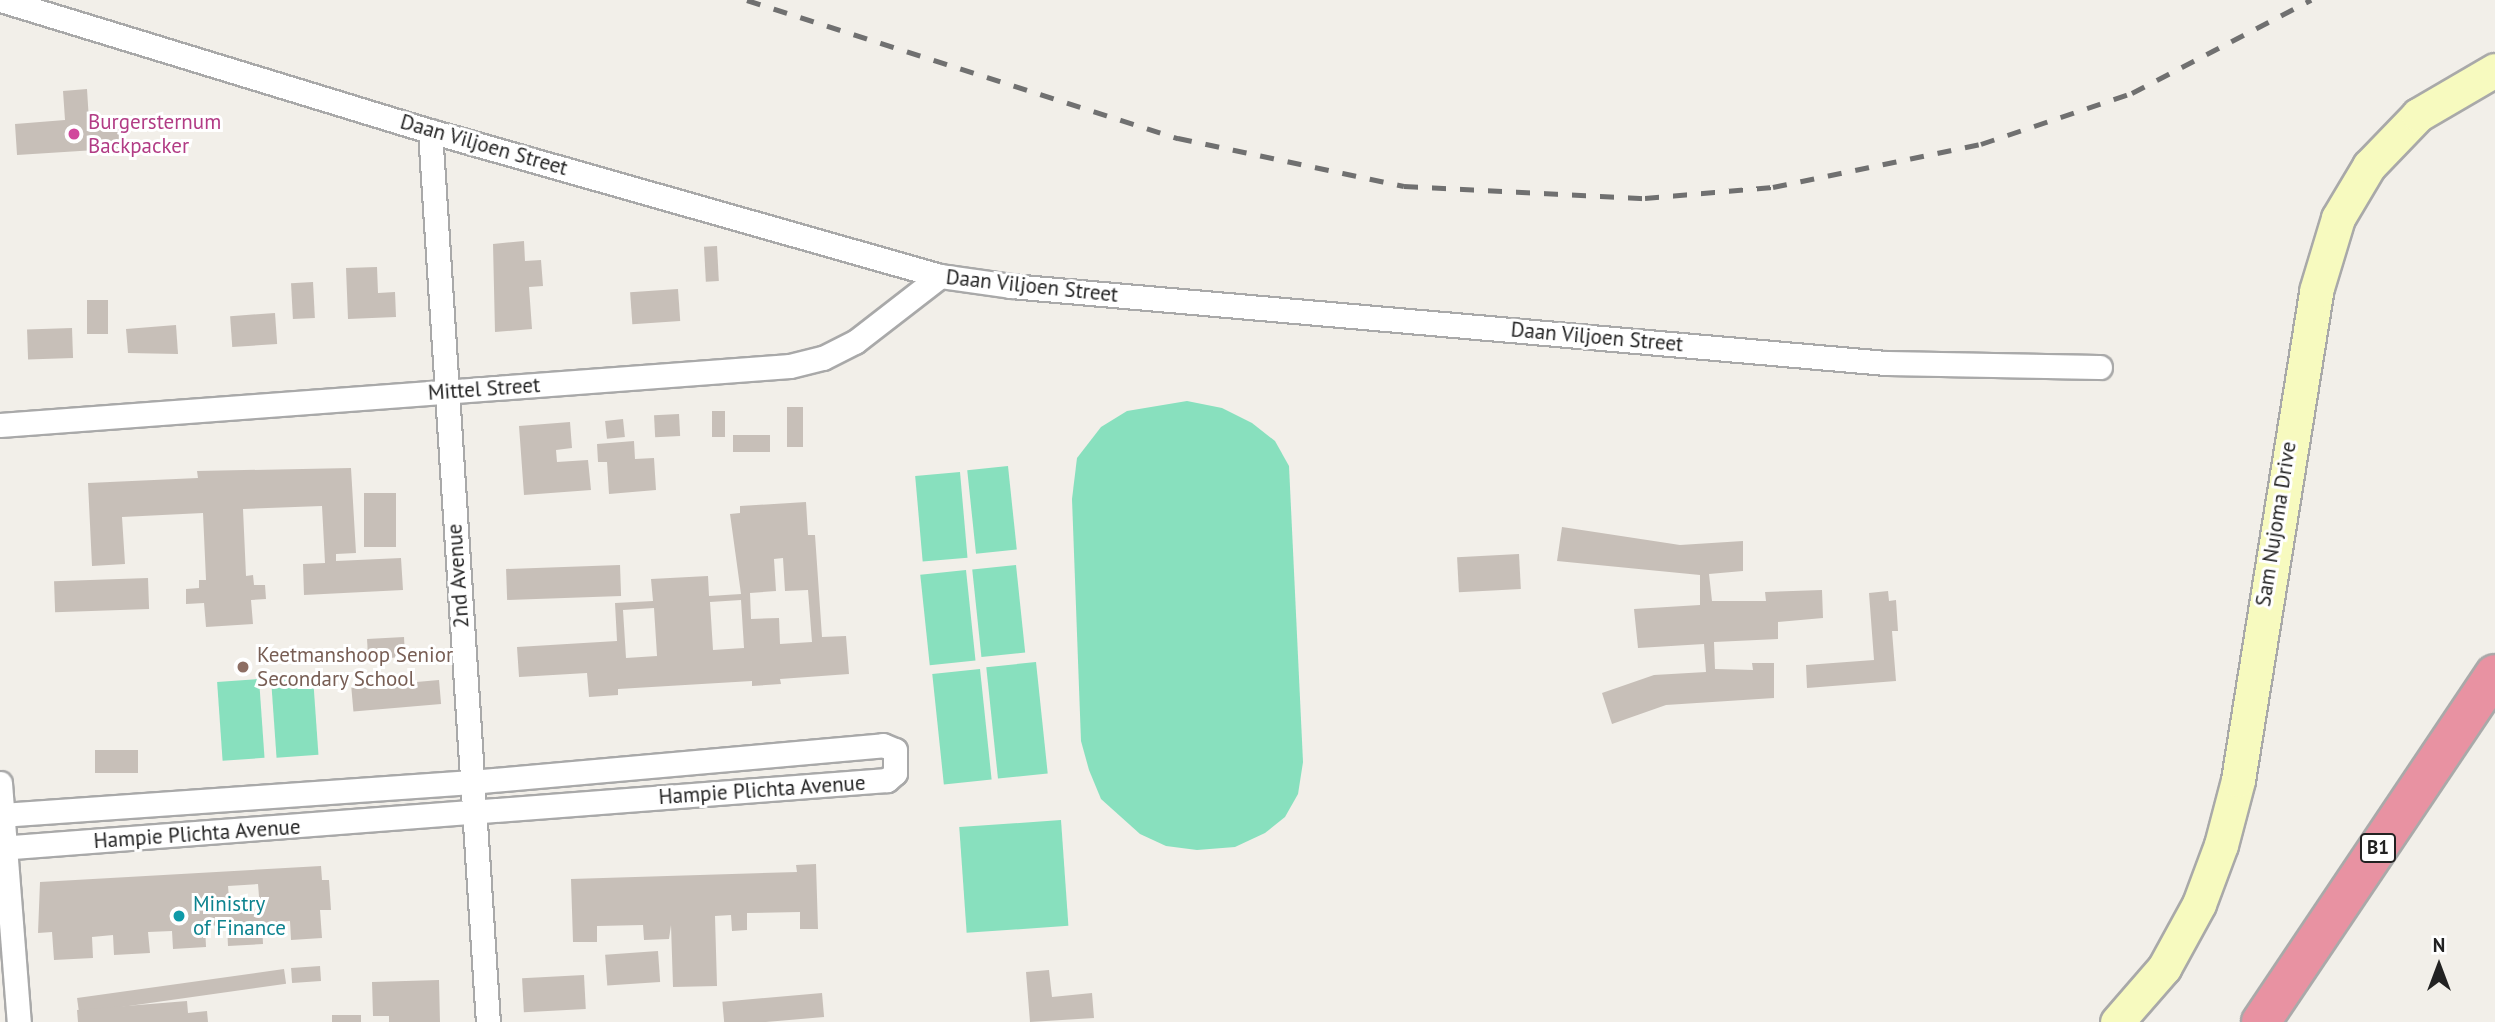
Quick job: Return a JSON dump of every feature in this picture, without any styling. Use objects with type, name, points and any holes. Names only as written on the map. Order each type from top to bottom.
[{"type":"highway","name":"B1","points":[[2261,1022],[2495,674]]},
{"type":"main road","name":"Sam Nujoma Drive","points":[[2118,1022],[2164,968],[2199,904],[2221,845],[2242,758],[2316,291],[2338,218],[2369,166],[2418,115],[2495,69]]},
{"type":"street","name":"Daan Viljoen Street","points":[[1,0],[429,131],[940,276],[1012,286],[1886,363],[2100,367]]},
{"type":"street","name":"2nd Avenue","points":[[429,131],[488,1022]]},
{"type":"street","name":"Mittel Street","points":[[0,425],[790,366],[823,358],[855,342],[940,276]]},
{"type":"street","name":"Hampie Plichta Avenue","points":[[1,815],[471,782],[883,745],[895,750],[895,773],[887,780],[474,814],[2,847]]},
{"type":"street","points":[[0,783],[2,847],[19,1022]]},
{"type":"green space","points":[[1187,401],[1222,408],[1252,423],[1275,441],[1289,466],[1303,762],[1298,794],[1285,817],[1265,833],[1235,847],[1197,850],[1166,846],[1140,834],[1101,799],[1089,770],[1081,741],[1072,499],[1077,458],[1101,427],[1127,411]]},
{"type":"green space","points":[[1008,466],[1017,550],[976,554],[967,470]]},
{"type":"green space","points":[[960,472],[967,558],[923,562],[915,476]]},
{"type":"green space","points":[[1016,565],[1025,653],[981,657],[972,570]]},
{"type":"green space","points":[[966,570],[976,661],[930,665],[920,575]]},
{"type":"green space","points":[[1036,662],[1048,773],[998,779],[986,667]]},
{"type":"green space","points":[[980,669],[992,779],[944,784],[932,674]]},
{"type":"green space","points":[[313,677],[318,755],[277,758],[271,680]]},
{"type":"green space","points":[[259,679],[265,758],[223,761],[217,682]]},
{"type":"green space","points":[[1061,820],[1068,926],[967,933],[959,827]]},
{"type":"building","points":[[87,89],[89,121],[125,119],[127,148],[17,155],[15,124],[65,120],[63,91]]},
{"type":"building","points":[[524,241],[525,261],[541,260],[543,286],[529,287],[532,329],[495,332],[493,244]]},
{"type":"building","points":[[717,246],[719,281],[706,282],[704,247]]},
{"type":"building","points":[[377,267],[378,293],[395,292],[396,317],[348,319],[346,268]]},
{"type":"building","points":[[313,282],[315,318],[293,319],[291,283]]},
{"type":"building","points":[[678,289],[680,321],[632,324],[630,292]]},
{"type":"building","points":[[87,300],[108,300],[108,334],[87,334]]},
{"type":"building","points":[[275,313],[277,344],[232,347],[230,316]]},
{"type":"building","points":[[176,325],[178,354],[128,353],[126,329]]},
{"type":"building","points":[[72,328],[73,358],[28,360],[27,330]]},
{"type":"building","points":[[787,407],[803,407],[803,447],[787,447]]},
{"type":"building","points":[[712,411],[725,411],[725,437],[712,437]]},
{"type":"building","points":[[679,414],[680,436],[655,437],[654,415]]},
{"type":"building","points":[[623,419],[625,437],[607,439],[605,421]]},
{"type":"building","points":[[570,422],[572,448],[556,450],[557,462],[588,460],[591,490],[524,495],[519,426]]},
{"type":"building","points":[[733,435],[770,435],[770,452],[733,452]]},
{"type":"building","points":[[634,441],[635,459],[654,458],[656,490],[609,494],[607,462],[598,462],[597,444]]},
{"type":"building","points":[[351,468],[356,553],[336,554],[336,561],[401,558],[403,590],[304,595],[303,564],[325,563],[322,506],[243,509],[246,576],[253,575],[254,585],[265,585],[266,599],[251,600],[253,624],[206,627],[204,603],[186,604],[186,589],[199,588],[199,580],[206,580],[203,513],[122,517],[125,564],[92,566],[88,483],[198,478],[197,471]]},
{"type":"building","points":[[364,493],[396,493],[396,547],[364,547]]},
{"type":"building","points":[[806,502],[808,535],[815,535],[822,637],[846,636],[849,674],[780,679],[781,684],[752,686],[752,681],[618,689],[618,695],[589,697],[587,673],[519,677],[517,647],[617,641],[615,603],[653,601],[651,579],[708,576],[709,596],[741,594],[730,514],[740,513],[740,506]],"holes":[[[783,558],[785,591],[808,590],[812,642],[780,644],[779,618],[751,619],[750,593],[776,591],[774,559]],[[741,600],[744,648],[713,650],[710,602]],[[654,608],[657,656],[626,658],[623,610]]]},
{"type":"building","points":[[1562,527],[1680,545],[1743,541],[1743,571],[1709,574],[1712,601],[1766,601],[1765,592],[1822,590],[1823,618],[1778,622],[1778,639],[1714,642],[1715,669],[1753,670],[1752,663],[1774,663],[1774,698],[1666,705],[1612,724],[1602,693],[1654,675],[1706,672],[1704,644],[1638,648],[1634,609],[1700,605],[1700,575],[1557,561]]},
{"type":"building","points":[[1519,554],[1521,589],[1459,592],[1457,557]]},
{"type":"building","points":[[620,565],[621,596],[507,600],[506,569]]},
{"type":"building","points":[[148,578],[149,609],[55,612],[54,581]]},
{"type":"building","points":[[1888,591],[1889,601],[1896,600],[1898,631],[1892,631],[1896,681],[1807,688],[1806,665],[1874,660],[1869,593]]},
{"type":"building","points":[[404,637],[405,657],[368,659],[367,639]]},
{"type":"building","points":[[439,680],[441,704],[353,712],[351,688]]},
{"type":"building","points":[[95,750],[138,750],[138,773],[95,773]]},
{"type":"building","points":[[816,864],[818,929],[800,929],[800,912],[747,913],[747,930],[732,931],[731,915],[715,916],[717,986],[673,987],[671,925],[669,939],[644,940],[643,925],[597,926],[597,942],[573,942],[571,879],[797,872],[796,865]]},
{"type":"building","name":"Ministry of Finance","points":[[321,866],[322,880],[329,880],[331,910],[320,910],[322,938],[291,940],[290,921],[262,923],[263,944],[228,946],[227,925],[205,926],[206,947],[173,949],[172,931],[148,932],[150,953],[114,955],[113,935],[92,937],[93,958],[54,960],[52,932],[38,933],[40,882]],"holes":[[[258,884],[260,909],[230,911],[228,886]]]},
{"type":"building","points":[[658,951],[660,982],[607,986],[605,955]]},
{"type":"building","points":[[320,966],[321,981],[292,983],[291,968]]},
{"type":"building","points":[[284,969],[286,984],[79,1013],[77,998]]},
{"type":"building","points":[[1049,970],[1052,997],[1092,993],[1094,1018],[1030,1022],[1026,972]]},
{"type":"building","points":[[584,975],[586,1009],[524,1012],[522,978]]},
{"type":"building","points":[[439,980],[440,1022],[389,1022],[389,1016],[373,1016],[372,982]]},
{"type":"building","points":[[822,993],[824,1017],[766,1022],[724,1022],[722,1002]]},
{"type":"building","points":[[187,1001],[188,1013],[207,1011],[208,1022],[78,1022],[77,1010]]},
{"type":"building","points":[[332,1015],[361,1015],[361,1022],[332,1022]]},
{"type":"railway","points":[[747,0],[1178,138],[1404,186],[1645,198],[1773,187],[1981,144],[2132,93],[2311,0]]},
{"type":"place","name":"Burgersternum Backpacker","points":[[74,134]]},
{"type":"place","name":"Keetmanshoop Senior Secondary School","points":[[243,667]]},
{"type":"place","name":"Ministry of Finance","points":[[179,916]]}]
